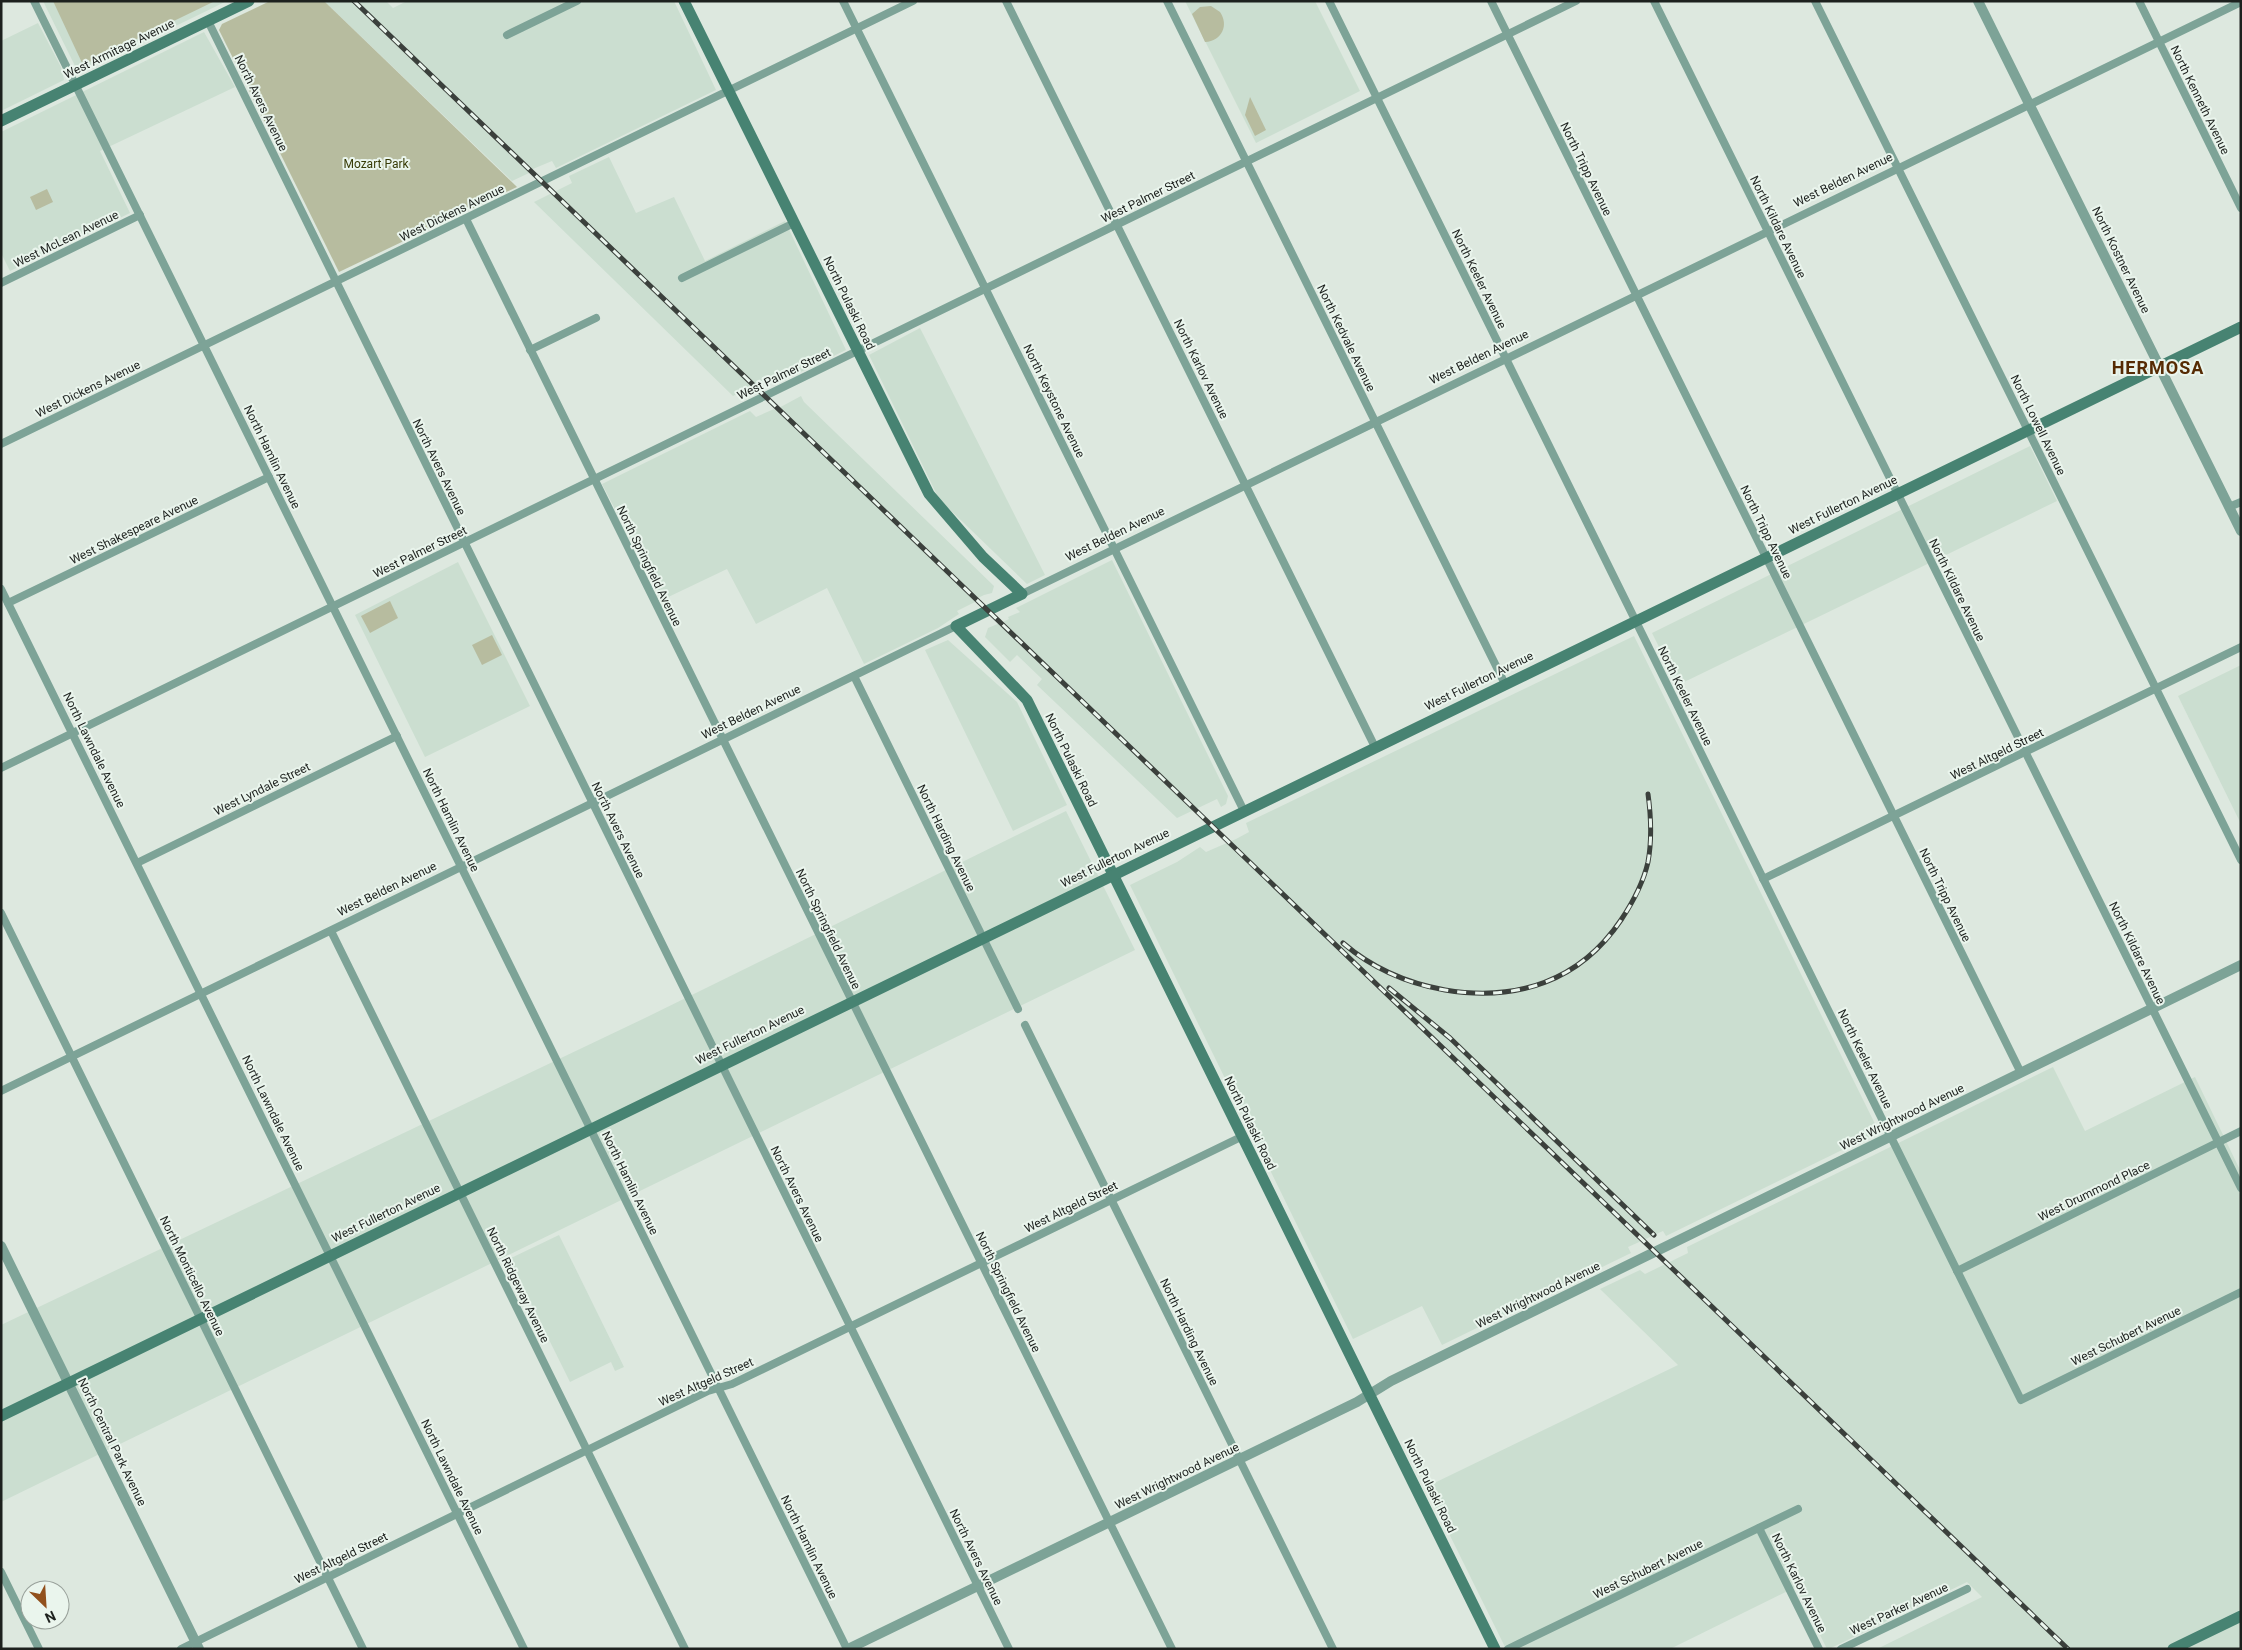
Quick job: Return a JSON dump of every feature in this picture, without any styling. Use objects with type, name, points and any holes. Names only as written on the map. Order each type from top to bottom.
[{"type":"main road","name":"West Armitage Avenue","points":[[1,121],[249,1]]},
{"type":"main road","name":"North Pulaski Road","points":[[684,1],[929,494],[983,557],[1022,594]]},
{"type":"main road","name":"West Fullerton Avenue","points":[[1,1416],[2241,327]]},
{"type":"main road","name":"West Belden Avenue","points":[[956,626],[1022,594]]},
{"type":"main road","name":"North Pulaski Road","points":[[956,626],[1027,700],[1495,1649]]},
{"type":"main road","points":[[2173,1649],[2241,1616]]},
{"type":"street","name":"North Hamlin Avenue","points":[[34,1],[848,1649]]},
{"type":"street","points":[[508,35],[577,1]]},
{"type":"street","name":"North Keystone Avenue","points":[[843,1],[1244,811]]},
{"type":"street","name":"West Dickens Avenue","points":[[1,444],[913,1]]},
{"type":"street","name":"North Karlov Avenue","points":[[1006,1],[1375,747]]},
{"type":"street","name":"North Kedvale Avenue","points":[[1168,1],[1505,684]]},
{"type":"street","name":"North Keeler Avenue","points":[[1329,1],[2021,1400]]},
{"type":"street","name":"North Tripp Avenue","points":[[1491,1],[2021,1073]]},
{"type":"street","name":"West Palmer Street","points":[[1,768],[1576,1]]},
{"type":"street","name":"North Kildare Avenue","points":[[1654,1],[2241,1188]]},
{"type":"street","name":"North Lowell Avenue","points":[[1815,1],[2241,860]]},
{"type":"street","name":"North Kostner Avenue","points":[[1978,1],[2241,531]]},
{"type":"street","name":"North Kenneth Avenue","points":[[2139,1],[2241,208]]},
{"type":"street","name":"West Belden Avenue","points":[[1022,594],[2241,2]]},
{"type":"street","name":"North Avers Avenue","points":[[208,21],[1009,1649]]},
{"type":"street","name":"West McLean Avenue","points":[[1,283],[140,215]]},
{"type":"street","name":"North Springfield Avenue","points":[[466,219],[1172,1649]]},
{"type":"street","points":[[682,278],[794,223]]},
{"type":"street","points":[[530,350],[596,318]]},
{"type":"street","name":"West Shakespeare Avenue","points":[[8,603],[269,477]]},
{"type":"street","points":[[2229,507],[2241,502]]},
{"type":"street","name":"North Lawndale Avenue","points":[[1,589],[524,1649]]},
{"type":"street","name":"West Belden Avenue","points":[[1,1091],[956,626]]},
{"type":"street","name":"West Altgeld Street","points":[[1763,879],[2241,647]]},
{"type":"street","name":"North Harding Avenue","points":[[854,676],[1018,1009]]},
{"type":"street","name":"West Lyndale Street","points":[[136,862],[397,736]]},
{"type":"street","name":"North Monticello Avenue","points":[[1,913],[363,1649]]},
{"type":"street","name":"North Ridgeway Avenue","points":[[331,931],[685,1649]]},
{"type":"street","name":"West Wrightwood Avenue","points":[[848,1649],[1358,1402],[1391,1381],[2241,965]]},
{"type":"street","name":"North Harding Avenue","points":[[1025,1025],[1333,1649]]},
{"type":"street","name":"West Drummond Place","points":[[1957,1271],[2241,1131]]},
{"type":"street","name":"West Altgeld Street","points":[[181,1649],[198,1645],[328,1577],[708,1391],[729,1385],[1241,1136]]},
{"type":"street","name":"North Central Park Avenue","points":[[2,1250],[198,1645]]},
{"type":"street","name":"West Schubert Avenue","points":[[2021,1400],[2241,1292]]},
{"type":"street","name":"West Schubert Avenue","points":[[1508,1649],[1798,1509]]},
{"type":"street","name":"North Karlov Avenue","points":[[1759,1528],[1819,1649]]},
{"type":"street","points":[[1,1572],[39,1649]]},
{"type":"street","name":"West Parker Avenue","points":[[1841,1649],[1967,1589]]},
{"type":"shaded area","points":[[43,1],[227,1],[81,72],[77,70]]},
{"type":"shaded area","points":[[324,1],[386,1],[393,8],[407,1],[674,1],[716,90],[556,168],[552,161],[528,171],[529,173],[512,181]]},
{"type":"shaded area","points":[[1185,1],[1315,1],[1360,91],[1256,143]]},
{"type":"shaded area","points":[[38,23],[61,67],[64,80],[1,111],[1,41]]},
{"type":"shaded area","points":[[204,32],[235,87],[100,151],[130,213],[10,271],[1,253],[1,132]]},
{"type":"shaded area","points":[[609,157],[636,213],[674,197],[705,261],[785,221],[846,350],[782,381],[776,376],[763,382],[761,381],[733,396],[534,202],[572,183],[569,176]]},
{"type":"shaded area","points":[[920,328],[1045,575],[1027,584],[939,499],[869,355]]},
{"type":"shaded area","points":[[801,396],[804,402],[994,586],[992,593],[974,600],[975,602],[957,611],[959,614],[938,628],[864,664],[827,588],[756,624],[727,569],[662,600],[602,484],[750,411],[756,417],[775,410]]},
{"type":"shaded area","points":[[2030,446],[2057,501],[1678,685],[1652,633]]},
{"type":"shaded area","points":[[1112,560],[1228,796],[1226,804],[1221,807],[1217,799],[1177,818],[1037,685],[1042,679],[1017,655],[1010,662],[985,637],[988,628],[1020,612],[1016,608]]},
{"type":"shaded area","points":[[458,562],[530,706],[425,757],[355,615]]},
{"type":"shaded area","points":[[1634,636],[1879,1132],[1666,1236],[1663,1231],[1628,1247],[1631,1253],[1442,1345],[1422,1306],[1353,1339],[1130,885],[1177,862],[1200,847],[1206,852],[1236,839],[1249,832],[1246,823]]},
{"type":"shaded area","points":[[948,640],[1017,702],[1067,805],[1013,831],[925,650]]},
{"type":"shaded area","points":[[2241,665],[2241,824],[2178,696]]},
{"type":"shaded area","points":[[1066,811],[1135,950],[1,1502],[1,1325],[645,1018]]},
{"type":"shaded area","points":[[2053,1067],[2085,1131],[2195,1077],[2241,1172],[2241,1649],[1877,1649],[1982,1597],[1967,1582],[1829,1649],[1827,1649],[1796,1587],[1670,1649],[1506,1649],[1426,1487],[1678,1365],[1600,1289],[1640,1270],[1645,1274],[1688,1253],[1687,1247]]},
{"type":"shaded area","points":[[559,1235],[624,1367],[615,1371],[611,1362],[570,1382],[509,1259]]},
{"type":"green space","points":[[53,1],[215,1],[83,65]]},
{"type":"green space","name":"Mozart Park","points":[[270,1],[324,1],[517,187],[339,272],[219,30],[222,24]]},
{"type":"green space","points":[[1211,6],[1220,12],[1223,17],[1224,27],[1216,39],[1205,42],[1192,14],[1200,7]]},
{"type":"green space","points":[[1250,97],[1266,130],[1255,136],[1245,115]]},
{"type":"green space","points":[[47,189],[53,202],[36,210],[30,197]]},
{"type":"green space","points":[[390,601],[398,618],[370,633],[361,616]]},
{"type":"green space","points":[[492,635],[502,655],[482,665],[472,645]]},
{"type":"railway","points":[[354,1],[2068,1649]]},
{"type":"railway","points":[[1343,943],[1366,960],[1391,974],[1445,990],[1497,993],[1522,989],[1545,982],[1566,972],[1605,941],[1621,920],[1637,893],[1646,870],[1649,854],[1651,828],[1648,794]]},
{"type":"railway","points":[[1389,988],[1450,1038],[1654,1235]]},
{"type":"district","name":"HERMOSA","points":[[2158,367]]}]
